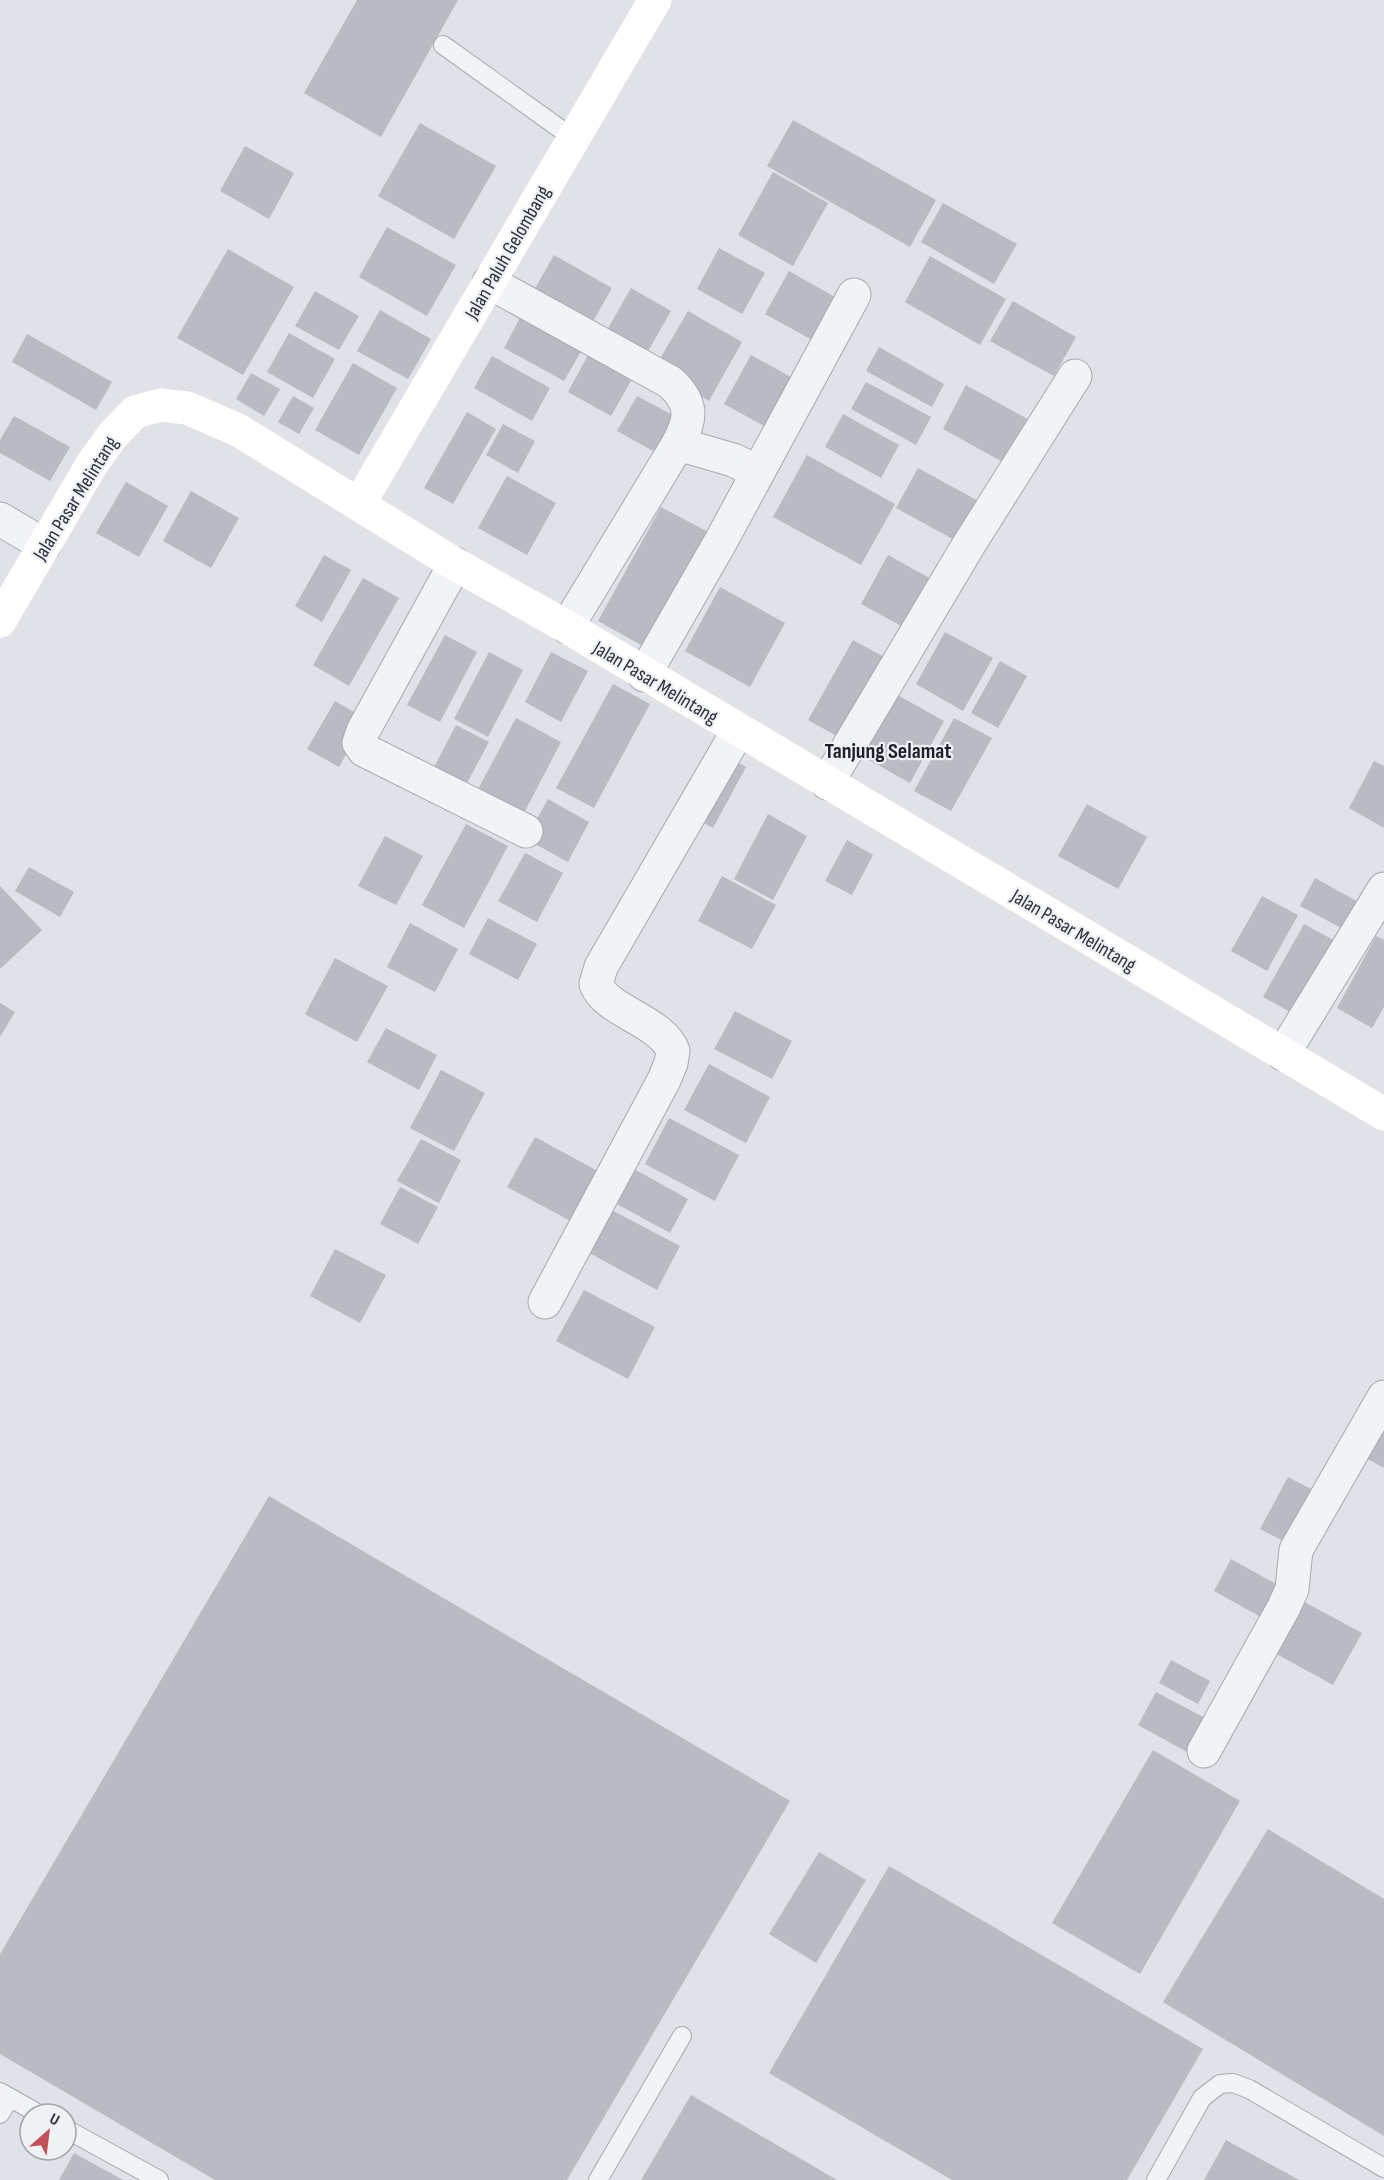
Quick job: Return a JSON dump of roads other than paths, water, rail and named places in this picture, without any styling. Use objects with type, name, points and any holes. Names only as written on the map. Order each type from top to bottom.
[{"type":"street","name":"Jalan Paluh Gelombang","points":[[359,504],[654,0]]},
{"type":"street","points":[[489,282],[670,382],[683,394],[687,405],[689,419],[678,444],[567,627]]},
{"type":"street","points":[[644,675],[854,295]]},
{"type":"street","points":[[827,783],[968,546],[1075,376]]},
{"type":"street","name":"Jalan Pasar Melintang","points":[[0,621],[92,464],[112,436],[135,412],[161,405],[186,408],[238,430],[455,564],[567,627],[644,675],[1384,1114]]},
{"type":"street","points":[[678,444],[733,460],[758,472]]},
{"type":"street","points":[[0,519],[44,545]]},
{"type":"street","points":[[455,564],[363,730],[359,743],[364,750],[526,831]]},
{"type":"street","points":[[545,1302],[664,1080],[673,1051],[671,1043],[665,1037],[603,996],[596,984],[601,966],[738,731]]},
{"type":"street","points":[[1283,1054],[1384,889]]},
{"type":"street","points":[[1204,1751],[1284,1607],[1292,1589],[1296,1550],[1384,1397]]},
{"type":"lane","points":[[443,45],[573,138]]},
{"type":"lane","points":[[598,2180],[682,2036]]},
{"type":"lane","points":[[1156,2180],[1202,2098],[1220,2084],[1233,2083],[1249,2088],[1384,2168]]},
{"type":"lane","points":[[0,2114],[5,2095]]},
{"type":"lane","points":[[78,2136],[159,2180]]},
{"type":"district","name":"Tanjung Selamat","points":[[888,750]]}]
